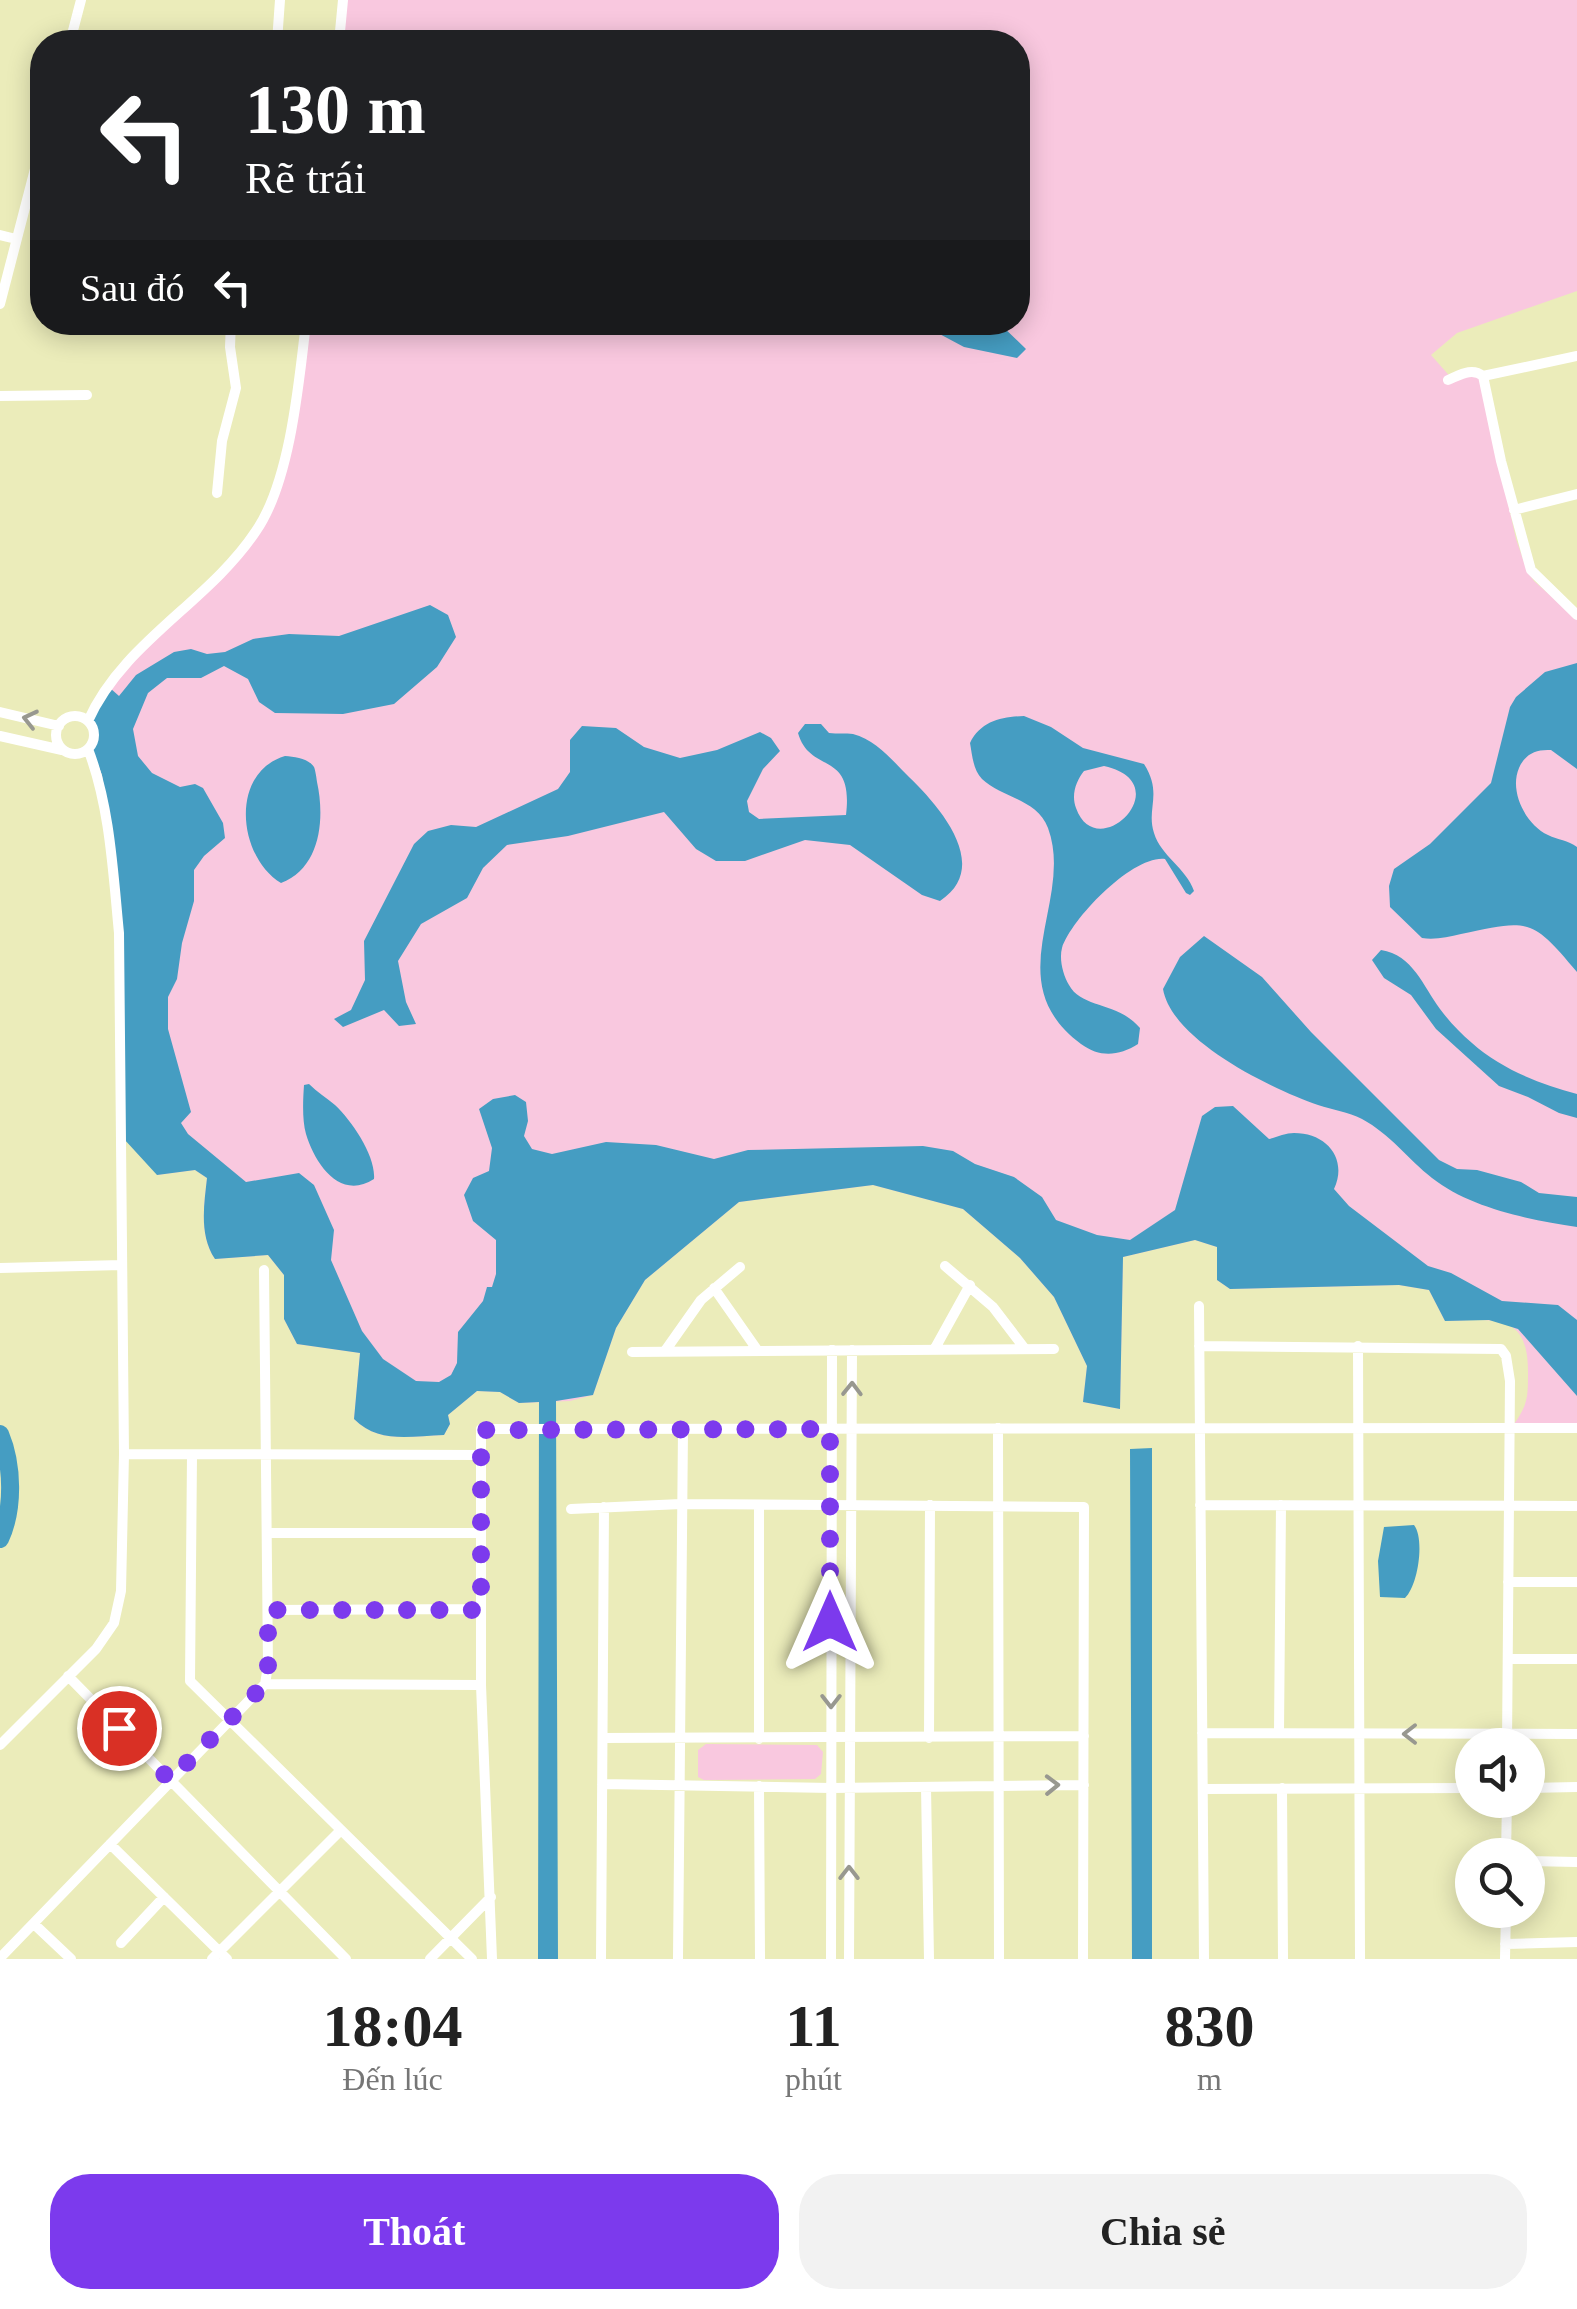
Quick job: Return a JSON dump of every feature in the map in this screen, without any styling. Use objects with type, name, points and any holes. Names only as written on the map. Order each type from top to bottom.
[{"type":"street","points":[[73,30],[81,0]]},
{"type":"street","points":[[278,30],[280,0]]},
{"type":"street","points":[[340,30],[344,0]]},
{"type":"street","points":[[0,304],[30,186]]},
{"type":"street","points":[[0,235],[16,238]]},
{"type":"street","points":[[217,492],[222,441],[236,388],[230,335]]},
{"type":"street","points":[[88,721],[106,689],[128,662],[232,562],[267,514],[279,482],[304,335]]},
{"type":"street","points":[[1448,380],[1470,371],[1484,376],[1577,356]]},
{"type":"street","points":[[1484,376],[1531,570],[1577,615]]},
{"type":"street","points":[[0,396],[86,395]]},
{"type":"street","points":[[1514,510],[1577,494]]},
{"type":"street","points":[[0,712],[59,726]]},
{"type":"street","points":[[0,1744],[96,1648],[114,1622],[121,1591],[124,1454],[118,932],[113,867],[98,776],[88,749],[94,732],[88,721],[73,716],[59,726],[56,736],[64,750]]},
{"type":"street","points":[[0,736],[76,754],[88,749]]},
{"type":"street","points":[[0,1268],[122,1265]]},
{"type":"street","points":[[945,1266],[993,1307],[1025,1349]]},
{"type":"street","points":[[665,1352],[685,1320],[740,1267]]},
{"type":"street","points":[[0,1958],[265,1684],[268,1610],[264,1270]]},
{"type":"street","points":[[934,1350],[970,1285]]},
{"type":"street","points":[[714,1288],[758,1351]]},
{"type":"street","points":[[1198,1306],[1204,1959]]},
{"type":"street","points":[[1199,1346],[1501,1348],[1510,1381],[1507,1728]]},
{"type":"street","points":[[1358,1346],[1360,1959]]},
{"type":"street","points":[[632,1352],[1054,1348]]},
{"type":"street","points":[[831,1959],[832,1350]]},
{"type":"street","points":[[849,1959],[852,1350]]},
{"type":"street","points":[[998,1428],[999,1959]]},
{"type":"street","points":[[492,1959],[481,1685],[481,1430],[1577,1428]]},
{"type":"street","points":[[678,1959],[683,1429]]},
{"type":"street","points":[[124,1454],[481,1455]]},
{"type":"street","points":[[192,1455],[190,1681],[472,1959]]},
{"type":"street","points":[[571,1508],[682,1504],[1084,1507],[1082,1959]]},
{"type":"street","points":[[929,1738],[930,1504]]},
{"type":"street","points":[[759,1505],[759,1738]]},
{"type":"street","points":[[1200,1505],[1577,1506]]},
{"type":"street","points":[[1279,1733],[1281,1505]]},
{"type":"street","points":[[601,1959],[604,1507]]},
{"type":"street","points":[[267,1534],[481,1533]]},
{"type":"street","points":[[1508,1582],[1577,1582]]},
{"type":"street","points":[[268,1610],[481,1610]]},
{"type":"street","points":[[1508,1659],[1577,1658]]},
{"type":"street","points":[[68,1676],[346,1959]]},
{"type":"street","points":[[265,1684],[481,1685]]},
{"type":"street","points":[[1202,1733],[1455,1737]]},
{"type":"street","points":[[1545,1736],[1577,1734]]},
{"type":"street","points":[[603,1738],[1084,1736]]},
{"type":"street","points":[[602,1784],[831,1788],[1084,1785]]},
{"type":"street","points":[[759,1786],[760,1959]]},
{"type":"street","points":[[926,1786],[929,1959]]},
{"type":"street","points":[[1545,1788],[1577,1787]]},
{"type":"street","points":[[1203,1788],[1455,1788]]},
{"type":"street","points":[[1282,1788],[1283,1959]]},
{"type":"street","points":[[110,1844],[220,1957],[342,1830]]},
{"type":"street","points":[[1545,1862],[1577,1862]]},
{"type":"street","points":[[121,1943],[164,1897]]},
{"type":"street","points":[[430,1959],[491,1897]]},
{"type":"street","points":[[34,1924],[71,1959]]},
{"type":"street","points":[[1505,1928],[1505,1959]]},
{"type":"street","points":[[1505,1944],[1577,1942]]},
{"type":"shaded area","points":[[347,0],[1577,0],[1577,291],[1457,333],[1431,355],[1454,381],[1471,375],[1480,378],[1516,539],[1527,571],[1577,619],[1577,1424],[1514,1424],[1527,1394],[1528,1372],[1522,1339],[1505,1324],[1445,1321],[1429,1290],[1399,1285],[1230,1289],[1217,1280],[1217,1247],[1195,1240],[1123,1257],[1120,1409],[1083,1402],[1087,1366],[1054,1297],[1020,1258],[963,1209],[873,1185],[739,1202],[645,1280],[616,1328],[593,1395],[570,1401],[519,1403],[500,1392],[477,1391],[448,1415],[450,1424],[444,1435],[384,1435],[354,1419],[360,1353],[297,1344],[284,1319],[284,1275],[268,1255],[215,1259],[210,1250],[204,1209],[207,1178],[195,1170],[157,1175],[116,866],[102,775],[92,749],[96,735],[92,721],[122,674],[143,650],[255,539],[279,490],[287,462],[307,335],[1030,335],[1030,30],[343,30]]},
{"type":"shaded area","points":[[706,1744],[817,1745],[823,1752],[821,1774],[815,1779],[704,1780],[698,1777],[698,1750]]},
{"type":"water","points":[[942,335],[1011,335],[1026,349],[1017,358],[964,347]]},
{"type":"water","points":[[430,605],[448,615],[456,637],[437,667],[394,704],[343,714],[275,713],[259,702],[248,679],[224,666],[201,678],[167,678],[148,693],[133,729],[138,756],[152,773],[180,787],[195,784],[203,788],[223,823],[225,838],[194,870],[194,901],[177,979],[168,997],[168,1029],[191,1112],[181,1123],[188,1134],[246,1182],[299,1173],[314,1185],[334,1230],[331,1260],[362,1331],[383,1359],[416,1381],[439,1382],[451,1375],[457,1363],[458,1332],[483,1301],[487,1287],[492,1287],[496,1240],[473,1221],[464,1195],[473,1178],[489,1171],[492,1148],[479,1109],[493,1099],[515,1095],[526,1102],[528,1121],[524,1136],[532,1149],[552,1154],[606,1142],[656,1145],[714,1159],[748,1150],[923,1146],[953,1151],[975,1164],[1014,1177],[1042,1197],[1056,1220],[1097,1235],[1130,1240],[1175,1210],[1202,1116],[1215,1107],[1233,1106],[1269,1139],[1294,1133],[1325,1143],[1338,1168],[1334,1189],[1349,1206],[1428,1266],[1451,1273],[1502,1301],[1558,1305],[1577,1320],[1577,1396],[1518,1329],[1489,1320],[1445,1321],[1429,1290],[1399,1285],[1230,1289],[1217,1280],[1217,1247],[1195,1240],[1123,1257],[1120,1409],[1083,1402],[1087,1366],[1054,1297],[1020,1258],[963,1209],[873,1185],[739,1202],[645,1280],[616,1328],[593,1395],[556,1401],[558,1959],[538,1959],[539,1402],[519,1403],[500,1392],[477,1391],[448,1415],[450,1424],[444,1435],[396,1437],[364,1427],[354,1419],[360,1353],[297,1344],[284,1319],[284,1275],[268,1255],[215,1259],[210,1250],[204,1220],[207,1178],[195,1170],[157,1175],[124,1139],[116,866],[102,775],[92,749],[96,735],[92,721],[110,688],[119,696],[136,675],[174,652],[225,652],[253,639],[289,634],[339,636]]},
{"type":"water","points":[[1577,663],[1577,769],[1551,750],[1536,752],[1521,763],[1516,787],[1521,806],[1532,823],[1548,835],[1577,847],[1577,972],[1549,941],[1528,927],[1501,926],[1442,938],[1422,938],[1390,907],[1389,886],[1394,869],[1430,844],[1491,783],[1516,697],[1545,672]]},
{"type":"water","points":[[1024,716],[1051,727],[1083,748],[1144,764],[1152,784],[1154,833],[1194,891],[1186,893],[1165,859],[1152,860],[1105,891],[1078,921],[1062,948],[1063,972],[1075,993],[1121,1013],[1140,1028],[1138,1044],[1124,1051],[1110,1054],[1088,1049],[1056,1020],[1044,994],[1040,967],[1053,884],[1054,856],[1048,828],[1036,811],[990,785],[975,767],[970,743],[975,736],[1000,719]],"holes":[[[1104,766],[1126,775],[1135,788],[1135,802],[1127,816],[1100,829],[1086,824],[1074,798],[1084,771]]]},
{"type":"water","points":[[805,724],[821,724],[829,733],[853,734],[869,741],[934,803],[955,836],[961,854],[962,871],[955,887],[940,901],[922,895],[850,845],[805,840],[745,861],[716,861],[696,849],[664,812],[568,836],[507,845],[483,868],[467,898],[421,924],[398,961],[406,1002],[416,1024],[399,1026],[384,1010],[343,1027],[334,1019],[351,1010],[365,980],[364,941],[414,844],[428,831],[451,825],[476,827],[558,789],[570,772],[570,740],[582,726],[616,728],[644,747],[680,758],[717,750],[760,732],[771,738],[780,751],[763,769],[747,801],[749,812],[759,819],[846,815],[844,780],[804,746],[798,733]]},
{"type":"water","points":[[285,756],[305,760],[314,767],[320,826],[305,866],[281,883],[256,855],[246,816],[255,779],[267,765]]},
{"type":"water","points":[[1204,936],[1262,977],[1311,1032],[1439,1160],[1457,1169],[1477,1170],[1521,1182],[1539,1193],[1577,1197],[1577,1227],[1520,1216],[1464,1197],[1432,1178],[1362,1119],[1276,1087],[1204,1044],[1170,1008],[1163,989],[1180,957]]},
{"type":"water","points":[[1381,950],[1409,965],[1447,1018],[1495,1061],[1577,1094],[1577,1118],[1499,1086],[1436,1029],[1411,995],[1384,978],[1372,960]]},
{"type":"water","points":[[309,1084],[335,1105],[355,1129],[371,1160],[374,1179],[362,1185],[340,1182],[316,1157],[303,1110],[304,1085]]},
{"type":"water","points":[[1152,1448],[1152,1959],[1132,1959],[1130,1449]]},
{"type":"water","points":[[1414,1525],[1419,1551],[1410,1592],[1405,1598],[1380,1597],[1378,1561],[1384,1527]]},
{"type":"waterway","points":[[0,1434],[10,1487],[8,1514],[0,1539]]},
{"type":"route","points":[[119,1728],[170,1780],[265,1684],[268,1610],[481,1610],[481,1430],[830,1429],[830,1622]]}]
